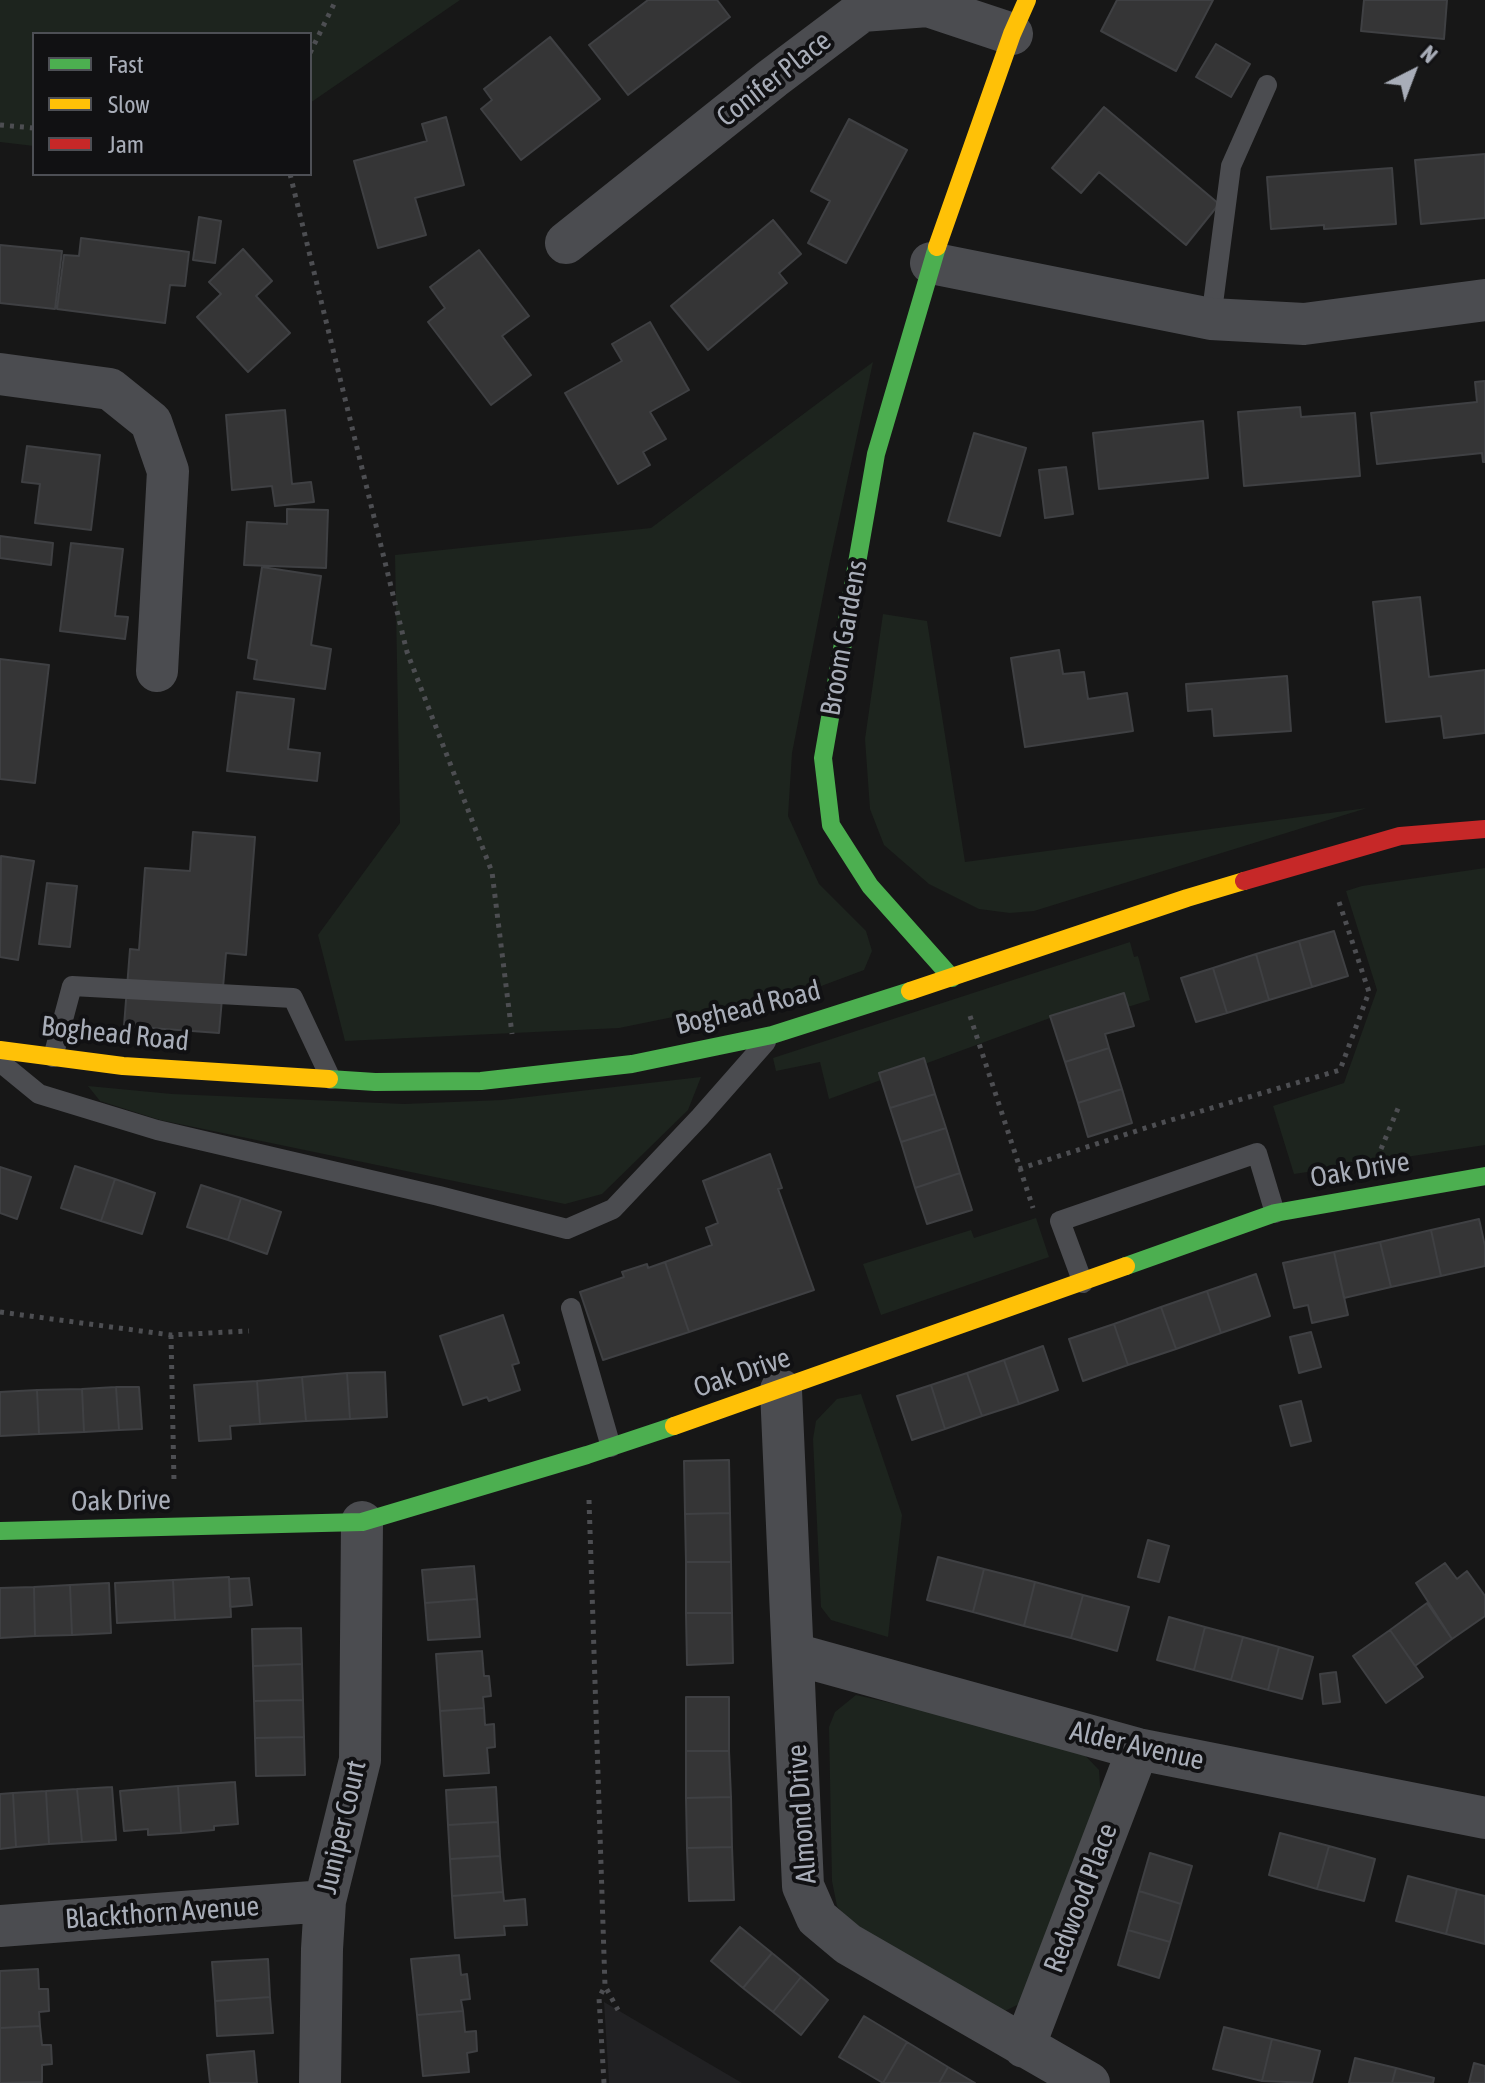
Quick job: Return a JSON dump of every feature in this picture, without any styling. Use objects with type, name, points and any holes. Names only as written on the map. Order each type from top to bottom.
[{"type":"street","name":"Conifer Place","points":[[566,243],[862,11],[928,6],[1019,17]]},
{"type":"street","name":"Broom Gardens","points":[[952,978],[870,886],[831,825],[823,758],[876,454],[931,263],[1019,17]]},
{"type":"street","points":[[931,263],[1211,319],[1304,324],[1485,300]]},
{"type":"street","points":[[0,374],[110,389],[151,422],[168,471],[157,671]]},
{"type":"street","name":"Boghead Road","points":[[0,1050],[123,1066],[375,1082],[481,1081],[632,1064],[772,1035],[1187,898],[1400,836],[1485,829]]},
{"type":"street","name":"Oak Drive","points":[[0,1531],[362,1522],[587,1455],[781,1390],[1275,1213],[1485,1176]]},
{"type":"street","name":"Almond Drive","points":[[781,1390],[803,1886],[817,1918],[848,1944],[1089,2083]]},
{"type":"street","name":"Juniper Court","points":[[320,2083],[325,1901],[360,1760],[362,1522]]},
{"type":"street","name":"Alder Avenue","points":[[794,1654],[1138,1749],[1485,1818]]},
{"type":"street","name":"Redwood Place","points":[[1024,2047],[1138,1749]]},
{"type":"street","name":"Blackthorn Avenue","points":[[0,1926],[325,1901]]},
{"type":"lane","points":[[1211,319],[1231,166],[1267,85]]},
{"type":"lane","points":[[53,1057],[72,986],[293,998],[331,1079]]},
{"type":"lane","points":[[0,1062],[39,1094],[157,1130],[567,1229],[613,1209],[772,1035]]},
{"type":"lane","points":[[1083,1283],[1060,1221],[1257,1153],[1275,1213]]},
{"type":"lane","points":[[571,1308],[611,1447]]},
{"type":"path","points":[[312,49],[336,0]]},
{"type":"path","points":[[0,125],[32,128]]},
{"type":"path","points":[[290,176],[407,652],[492,872],[514,1047]]},
{"type":"path","points":[[1019,1169],[1340,1070],[1369,992],[1336,894]]},
{"type":"path","points":[[968,1011],[1036,1218]]},
{"type":"path","points":[[0,1312],[171,1335],[249,1331]]},
{"type":"path","points":[[171,1335],[175,1528]]},
{"type":"path","points":[[587,1455],[605,1986],[618,2010]]},
{"type":"path","points":[[604,2083],[599,1998],[605,1986]]},
{"type":"shaded area","points":[[0,0],[460,0],[312,102],[312,32],[32,32],[32,146],[0,142]]},
{"type":"shaded area","points":[[873,362],[792,753],[788,816],[819,884],[866,931],[872,951],[864,970],[816,988],[619,1028],[345,1041],[318,935],[400,823],[395,555],[651,528]]},
{"type":"shaded area","points":[[883,614],[927,621],[965,862],[1367,808],[1034,911],[1010,913],[979,909],[929,884],[884,845],[870,809],[865,739]]},
{"type":"shaded area","points":[[1485,868],[1485,1145],[1294,1174],[1273,1106],[1344,1083],[1377,990],[1346,891]]},
{"type":"shaded area","points":[[1130,942],[1134,957],[1138,956],[1150,1000],[1055,1030],[1050,1018],[829,1099],[820,1062],[776,1071],[773,1058]]},
{"type":"shaded area","points":[[701,1077],[688,1110],[602,1194],[565,1204],[160,1120],[100,1101],[88,1086],[172,1094],[404,1104],[502,1100]]},
{"type":"shaded area","points":[[1036,1218],[1049,1257],[881,1315],[863,1264],[971,1230],[974,1238]]},
{"type":"shaded area","points":[[861,1394],[902,1515],[888,1637],[831,1620],[821,1607],[813,1439],[816,1421],[837,1399]]},
{"type":"shaded area","points":[[856,1695],[1075,1745],[1099,1770],[1101,1800],[1021,2003],[1001,2013],[856,1929],[837,1906],[832,1881],[829,1727],[835,1712]]},
{"type":"shaded area","points":[[604,2002],[742,2083],[609,2083]]},
{"type":"building","points":[[648,0],[717,0],[730,17],[628,95],[589,45]]},
{"type":"building","points":[[1117,0],[1213,0],[1176,71],[1101,31]]},
{"type":"building","points":[[1364,0],[1447,0],[1444,39],[1361,31]]},
{"type":"building","points":[[550,37],[600,99],[521,160],[481,109],[492,100],[484,89]]},
{"type":"building","points":[[1216,44],[1250,64],[1231,97],[1196,77]]},
{"type":"building","points":[[1104,107],[1219,204],[1186,245],[1099,172],[1081,193],[1052,168]]},
{"type":"building","points":[[446,117],[464,185],[415,198],[426,235],[378,248],[354,161],[427,141],[422,124]]},
{"type":"building","points":[[849,119],[907,150],[846,263],[808,243],[830,201],[811,191]]},
{"type":"building","points":[[1485,154],[1485,218],[1421,224],[1415,160]]},
{"type":"building","points":[[1392,168],[1396,224],[1271,229],[1267,177]]},
{"type":"building","points":[[199,217],[221,221],[215,263],[193,260]]},
{"type":"building","points":[[773,220],[801,254],[779,273],[787,283],[708,350],[671,306]]},
{"type":"building","points":[[81,238],[189,252],[185,286],[170,285],[165,323],[57,309],[64,255],[79,256]]},
{"type":"building","points":[[0,245],[62,251],[55,309],[0,303]]},
{"type":"building","points":[[243,249],[272,281],[256,296],[290,333],[248,372],[197,317],[221,294],[209,282]]},
{"type":"building","points":[[479,250],[529,316],[502,336],[531,375],[491,405],[428,322],[445,308],[430,287]]},
{"type":"building","points":[[650,322],[689,390],[650,412],[666,439],[643,452],[650,465],[618,484],[565,393],[622,361],[612,344]]},
{"type":"building","points":[[1485,381],[1485,462],[1482,453],[1377,464],[1371,413],[1477,402],[1475,382]]},
{"type":"building","points":[[1300,407],[1301,417],[1355,413],[1360,476],[1244,486],[1238,412]]},
{"type":"building","points":[[285,410],[292,484],[311,482],[314,502],[275,506],[272,486],[232,490],[226,415]]},
{"type":"building","points":[[1203,421],[1208,478],[1099,489],[1093,433]]},
{"type":"building","points":[[974,433],[1026,448],[1000,536],[948,521]]},
{"type":"building","points":[[27,446],[100,455],[91,530],[35,523],[40,484],[22,482]]},
{"type":"building","points":[[1066,467],[1073,514],[1045,518],[1039,470]]},
{"type":"building","points":[[287,509],[328,510],[326,568],[244,565],[247,522],[287,524]]},
{"type":"building","points":[[0,536],[53,543],[51,565],[0,558]]},
{"type":"building","points":[[71,543],[123,549],[115,616],[128,617],[125,639],[60,631]]},
{"type":"building","points":[[262,567],[321,576],[311,645],[331,649],[325,689],[254,679],[257,660],[248,658]]},
{"type":"building","points":[[1420,597],[1429,677],[1485,670],[1485,733],[1444,738],[1441,716],[1386,722],[1373,602]]},
{"type":"building","points":[[1059,650],[1063,674],[1084,672],[1088,699],[1127,693],[1133,731],[1025,747],[1011,658]]},
{"type":"building","points":[[0,659],[49,665],[35,783],[0,779]]},
{"type":"building","points":[[1287,676],[1291,731],[1214,736],[1212,709],[1188,711],[1186,684]]},
{"type":"building","points":[[237,692],[294,699],[288,749],[320,753],[317,781],[227,771]]},
{"type":"building","points":[[193,832],[255,837],[246,955],[226,953],[219,1033],[124,1026],[130,949],[139,950],[145,868],[190,871]]},
{"type":"building","points":[[1,856],[34,861],[18,960],[0,957]]},
{"type":"building","points":[[47,883],[77,886],[70,947],[39,944]]},
{"type":"building","points":[[1334,931],[1348,976],[1312,987],[1299,941]]},
{"type":"building","points":[[1299,941],[1312,987],[1269,1000],[1256,954]]},
{"type":"building","points":[[1256,954],[1269,1000],[1227,1013],[1213,968]]},
{"type":"building","points":[[1213,968],[1227,1013],[1196,1022],[1181,978]]},
{"type":"building","points":[[1124,993],[1134,1026],[1105,1034],[1109,1048],[1065,1062],[1050,1016]]},
{"type":"building","points":[[1109,1048],[1122,1089],[1078,1103],[1065,1062]]},
{"type":"building","points":[[924,1058],[935,1094],[890,1108],[879,1073]]},
{"type":"building","points":[[1122,1089],[1132,1123],[1088,1137],[1078,1103]]},
{"type":"building","points":[[935,1094],[946,1128],[901,1142],[890,1108]]},
{"type":"building","points":[[946,1128],[960,1173],[915,1188],[901,1142]]},
{"type":"building","points":[[770,1154],[782,1188],[778,1189],[814,1290],[689,1332],[665,1262],[712,1245],[706,1228],[718,1223],[703,1181]]},
{"type":"building","points":[[75,1166],[115,1179],[101,1221],[61,1208]]},
{"type":"building","points":[[0,1167],[31,1177],[17,1219],[0,1213]]},
{"type":"building","points":[[960,1173],[972,1210],[927,1224],[915,1188]]},
{"type":"building","points":[[115,1179],[155,1193],[142,1234],[101,1221]]},
{"type":"building","points":[[201,1185],[241,1198],[228,1240],[187,1227]]},
{"type":"building","points":[[241,1198],[281,1212],[267,1254],[228,1240]]},
{"type":"building","points":[[1479,1219],[1485,1246],[1485,1266],[1441,1276],[1431,1230]]},
{"type":"building","points":[[1431,1230],[1441,1276],[1391,1287],[1380,1242]]},
{"type":"building","points":[[1380,1242],[1391,1287],[1344,1298],[1334,1252]]},
{"type":"building","points":[[1334,1252],[1348,1315],[1312,1323],[1308,1305],[1294,1308],[1283,1263]]},
{"type":"building","points":[[665,1262],[689,1332],[603,1360],[580,1292],[624,1277],[622,1272]]},
{"type":"building","points":[[1256,1274],[1270,1316],[1221,1333],[1207,1291]]},
{"type":"building","points":[[1207,1291],[1221,1333],[1176,1349],[1161,1307]]},
{"type":"building","points":[[1161,1307],[1176,1349],[1128,1365],[1114,1324]]},
{"type":"building","points":[[503,1315],[519,1363],[512,1365],[520,1390],[489,1401],[487,1397],[463,1405],[440,1336]]},
{"type":"building","points":[[1114,1324],[1128,1365],[1083,1381],[1069,1339]]},
{"type":"building","points":[[1311,1332],[1321,1367],[1299,1373],[1290,1337]]},
{"type":"building","points":[[1043,1346],[1058,1390],[1019,1404],[1004,1360]]},
{"type":"building","points":[[1004,1360],[1019,1404],[982,1416],[967,1373]]},
{"type":"building","points":[[385,1372],[387,1417],[350,1419],[347,1373]]},
{"type":"building","points":[[347,1373],[350,1419],[306,1421],[302,1377]]},
{"type":"building","points":[[967,1373],[982,1416],[945,1429],[931,1385]]},
{"type":"building","points":[[302,1377],[306,1421],[260,1424],[257,1381]]},
{"type":"building","points":[[257,1381],[260,1424],[230,1426],[231,1439],[199,1441],[194,1385]]},
{"type":"building","points":[[931,1385],[945,1429],[912,1440],[897,1396]]},
{"type":"building","points":[[116,1387],[119,1430],[84,1432],[82,1389]]},
{"type":"building","points":[[116,1387],[139,1387],[142,1429],[119,1430]]},
{"type":"building","points":[[82,1389],[84,1432],[39,1434],[37,1390]]},
{"type":"building","points":[[37,1390],[39,1434],[0,1436],[0,1392]]},
{"type":"building","points":[[1301,1401],[1311,1441],[1291,1446],[1280,1406]]},
{"type":"building","points":[[729,1460],[730,1513],[685,1514],[684,1461]]},
{"type":"building","points":[[730,1513],[731,1562],[686,1562],[685,1514]]},
{"type":"building","points":[[1148,1540],[1169,1546],[1159,1582],[1138,1577]]},
{"type":"building","points":[[938,1557],[984,1569],[973,1612],[927,1600]]},
{"type":"building","points":[[686,1562],[731,1562],[732,1613],[686,1613]]},
{"type":"building","points":[[1445,1563],[1457,1579],[1467,1571],[1485,1596],[1485,1616],[1452,1639],[1416,1583]]},
{"type":"building","points":[[474,1566],[477,1599],[425,1603],[422,1570]]},
{"type":"building","points":[[984,1569],[1035,1582],[1024,1626],[973,1612]]},
{"type":"building","points":[[229,1577],[231,1617],[175,1620],[173,1580]]},
{"type":"building","points":[[249,1578],[252,1605],[230,1607],[229,1579]]},
{"type":"building","points":[[173,1580],[175,1620],[117,1623],[115,1583]]},
{"type":"building","points":[[1035,1582],[1083,1595],[1071,1638],[1024,1626]]},
{"type":"building","points":[[109,1583],[111,1633],[72,1635],[70,1585]]},
{"type":"building","points":[[70,1585],[72,1635],[35,1636],[34,1587]]},
{"type":"building","points":[[34,1587],[35,1636],[0,1638],[0,1588]]},
{"type":"building","points":[[1083,1595],[1129,1607],[1117,1651],[1071,1638]]},
{"type":"building","points":[[477,1599],[480,1637],[428,1640],[425,1603]]},
{"type":"building","points":[[1427,1603],[1452,1639],[1415,1666],[1390,1630]]},
{"type":"building","points":[[686,1613],[732,1613],[733,1663],[687,1665]]},
{"type":"building","points":[[1169,1617],[1205,1627],[1194,1670],[1157,1660]]},
{"type":"building","points":[[1205,1627],[1243,1637],[1231,1680],[1194,1670]]},
{"type":"building","points":[[301,1628],[302,1664],[253,1666],[252,1629]]},
{"type":"building","points":[[1390,1630],[1423,1677],[1386,1703],[1353,1656]]},
{"type":"building","points":[[1243,1637],[1279,1647],[1268,1690],[1231,1680]]},
{"type":"building","points":[[1279,1647],[1313,1657],[1302,1699],[1268,1690]]},
{"type":"building","points":[[482,1651],[484,1676],[489,1676],[491,1696],[483,1697],[484,1708],[440,1711],[436,1654]]},
{"type":"building","points":[[302,1664],[303,1700],[254,1701],[253,1666]]},
{"type":"building","points":[[1336,1672],[1340,1702],[1323,1704],[1320,1674]]},
{"type":"building","points":[[686,1697],[729,1697],[729,1751],[686,1751]]},
{"type":"building","points":[[303,1700],[304,1737],[255,1738],[254,1701]]},
{"type":"building","points":[[484,1708],[485,1725],[494,1724],[495,1747],[487,1748],[489,1773],[444,1776],[440,1711]]},
{"type":"building","points":[[304,1737],[305,1775],[256,1776],[255,1738]]},
{"type":"building","points":[[686,1751],[729,1751],[731,1797],[686,1798]]},
{"type":"building","points":[[235,1782],[238,1824],[181,1833],[178,1786]]},
{"type":"building","points":[[178,1786],[181,1833],[148,1835],[148,1829],[124,1831],[120,1791]]},
{"type":"building","points":[[112,1787],[116,1840],[82,1842],[77,1789]]},
{"type":"building","points":[[496,1787],[498,1822],[448,1825],[446,1790]]},
{"type":"building","points":[[77,1789],[82,1842],[49,1844],[46,1791]]},
{"type":"building","points":[[46,1791],[49,1844],[16,1847],[13,1793]]},
{"type":"building","points":[[13,1793],[16,1847],[0,1849],[0,1794]]},
{"type":"building","points":[[731,1797],[732,1847],[687,1848],[686,1798]]},
{"type":"building","points":[[498,1822],[500,1856],[450,1859],[448,1825]]},
{"type":"building","points":[[1280,1833],[1329,1846],[1317,1889],[1269,1875]]},
{"type":"building","points":[[1329,1846],[1375,1859],[1364,1901],[1317,1889]]},
{"type":"building","points":[[732,1847],[734,1900],[689,1901],[687,1848]]},
{"type":"building","points":[[1150,1853],[1192,1866],[1181,1904],[1139,1891]]},
{"type":"building","points":[[500,1856],[503,1892],[452,1896],[450,1859]]},
{"type":"building","points":[[1408,1876],[1457,1889],[1446,1934],[1396,1921]]},
{"type":"building","points":[[1457,1889],[1485,1896],[1485,1944],[1446,1934]]},
{"type":"building","points":[[1139,1891],[1181,1904],[1170,1942],[1128,1930]]},
{"type":"building","points":[[503,1892],[504,1901],[525,1899],[527,1925],[504,1926],[505,1935],[455,1938],[452,1896]]},
{"type":"building","points":[[740,1927],[772,1953],[743,1988],[711,1961]]},
{"type":"building","points":[[1128,1930],[1170,1942],[1159,1978],[1118,1965]]},
{"type":"building","points":[[772,1953],[801,1977],[773,2012],[743,1988]]},
{"type":"building","points":[[459,1955],[461,1975],[467,1974],[470,1999],[461,2000],[463,2011],[417,2015],[411,1959]]},
{"type":"building","points":[[268,1959],[270,1997],[215,2001],[212,1962]]},
{"type":"building","points":[[38,1969],[39,1989],[48,1989],[49,2011],[39,2012],[40,2026],[0,2028],[0,1971]]},
{"type":"building","points":[[801,1977],[828,2000],[801,2035],[773,2012]]},
{"type":"building","points":[[270,1997],[273,2033],[217,2036],[215,2001]]},
{"type":"building","points":[[463,2011],[465,2032],[476,2031],[477,2051],[467,2053],[469,2072],[423,2076],[417,2015]]},
{"type":"building","points":[[864,2016],[907,2042],[883,2083],[839,2057]]},
{"type":"building","points":[[40,2026],[42,2045],[51,2045],[52,2064],[42,2065],[42,2082],[0,2083],[0,2028]]},
{"type":"building","points":[[1224,2027],[1272,2039],[1262,2081],[1213,2069]]},
{"type":"building","points":[[1272,2039],[1320,2051],[1312,2083],[1262,2081]]},
{"type":"building","points":[[907,2042],[948,2067],[939,2083],[883,2083]]},
{"type":"building","points":[[254,2051],[257,2083],[210,2083],[207,2055]]},
{"type":"building","points":[[1355,2058],[1396,2068],[1392,2083],[1349,2083]]},
{"type":"building","points":[[1474,2063],[1485,2066],[1485,2083],[1469,2083]]},
{"type":"building","points":[[948,2067],[975,2083],[939,2083]]},
{"type":"building","points":[[1396,2068],[1434,2078],[1433,2083],[1392,2083]]},
{"type":"traffic: fast","points":[[937,247],[876,454],[823,758],[831,825],[870,886],[952,978]]},
{"type":"traffic: fast","points":[[329,1079],[481,1081],[632,1064],[772,1035],[910,991]]},
{"type":"traffic: fast","points":[[1126,1266],[1275,1213],[1485,1176]]},
{"type":"traffic: fast","points":[[0,1531],[362,1522],[674,1426]]},
{"type":"traffic: slow","points":[[937,247],[1012,34],[1027,0]]},
{"type":"traffic: slow","points":[[910,991],[1244,881]]},
{"type":"traffic: slow","points":[[0,1050],[123,1066],[329,1079]]},
{"type":"traffic: slow","points":[[674,1426],[1126,1266]]},
{"type":"traffic: jam","points":[[1244,881],[1400,836],[1485,829]]}]
